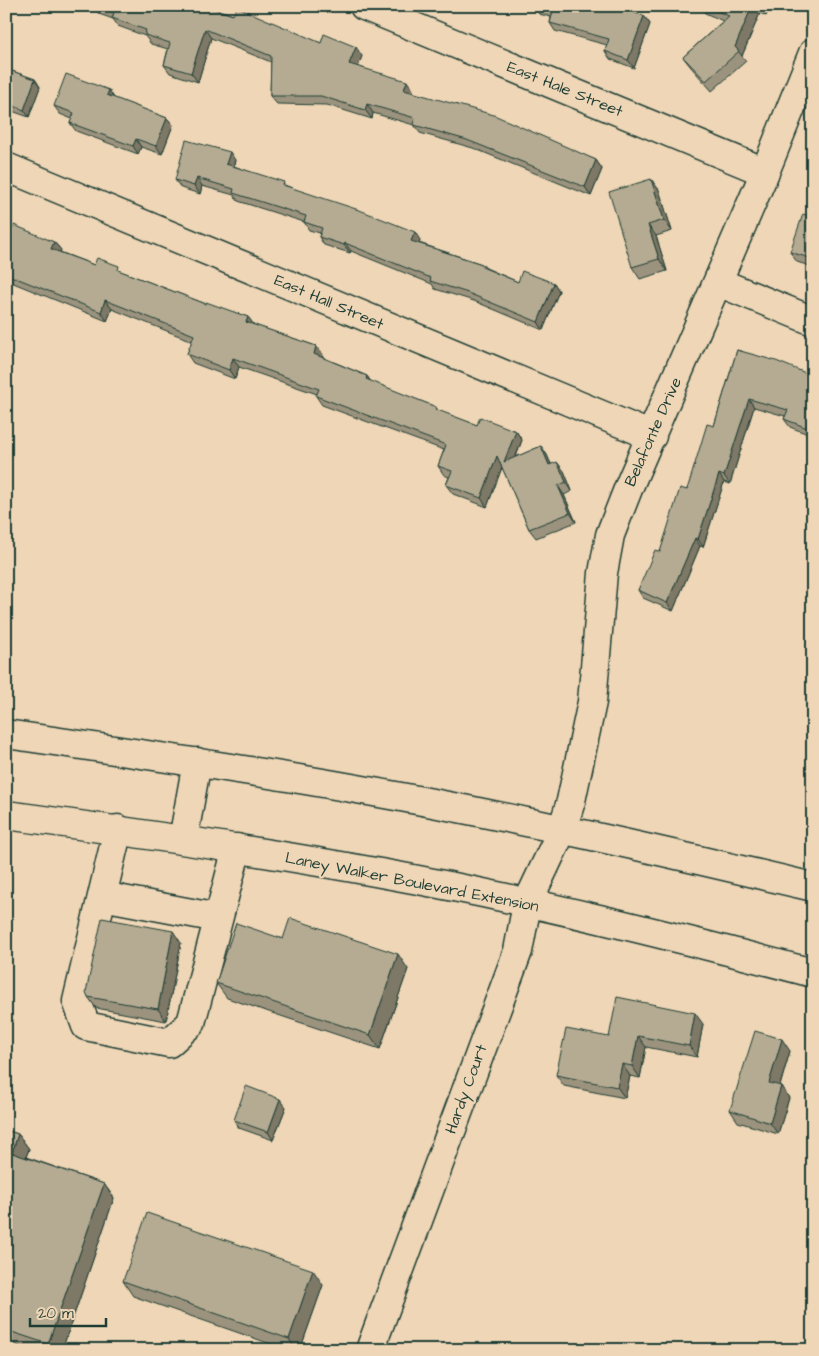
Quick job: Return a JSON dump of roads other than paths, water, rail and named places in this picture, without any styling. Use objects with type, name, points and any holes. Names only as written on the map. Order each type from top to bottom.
[{"type":"street","name":"East Hale Street","points":[[364,6],[765,172]]},
{"type":"street","name":"Belafonte Drive","points":[[562,830],[571,801],[592,702],[603,573],[610,535],[765,172],[813,53]]},
{"type":"street","name":"East Hall Street","points":[[6,167],[652,436]]},
{"type":"street","points":[[718,282],[813,321]]},
{"type":"street","points":[[6,734],[197,762],[358,789],[638,845],[813,887]]},
{"type":"street","points":[[184,840],[197,762]]},
{"type":"street","name":"Laney Walker Boulevard Extension","points":[[6,815],[237,848],[385,874],[658,932],[813,973]]},
{"type":"street","points":[[118,830],[77,1001],[86,1026],[169,1044],[190,1023],[237,848]]},
{"type":"street","name":"Hardy Court","points":[[370,1350],[518,951],[527,904],[562,830]]},
{"type":"street","points":[[102,896],[218,918]]}]
